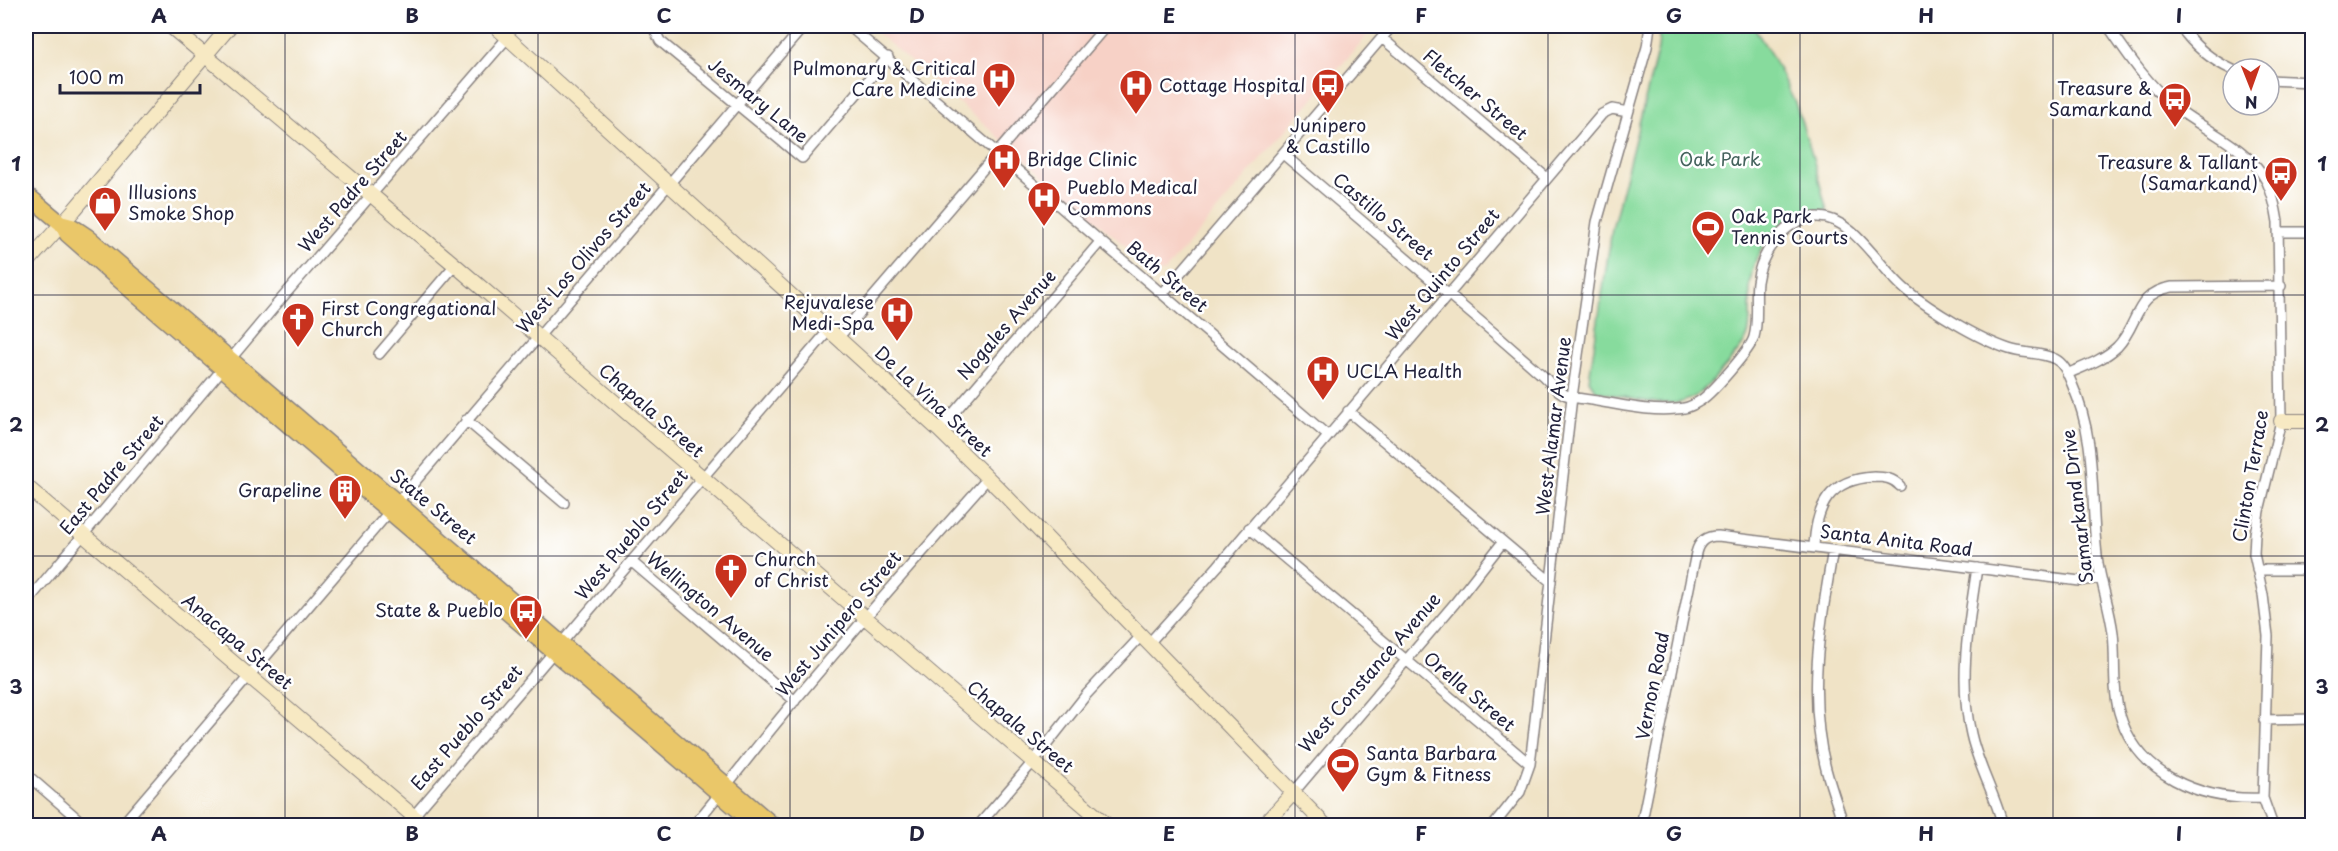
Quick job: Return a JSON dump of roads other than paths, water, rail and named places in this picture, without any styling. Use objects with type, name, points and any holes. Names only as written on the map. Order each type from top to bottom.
[{"type":"main road","name":"State Street","points":[[26,194],[62,224],[67,234],[228,365],[724,790],[774,825]]},
{"type":"main road","name":"State Street","points":[[724,790],[757,825]]},
{"type":"street","name":"Chapala Street","points":[[170,26],[538,337],[1108,825]]},
{"type":"street","points":[[26,264],[230,26]]},
{"type":"street","name":"De La Vina Street","points":[[495,26],[939,430],[1326,825]]},
{"type":"street","name":"Jesmary Lane","points":[[655,26],[655,32],[660,40],[802,158],[888,57]]},
{"type":"street","name":"West Los Olivos Street","points":[[121,825],[804,26]]},
{"type":"street","name":"Bath Street","points":[[849,26],[1328,435]]},
{"type":"street","name":"West Pueblo Street","points":[[558,648],[701,478],[834,334],[1106,26]]},
{"type":"street","points":[[1163,293],[1392,26]]},
{"type":"street","name":"West Alamar Avenue","points":[[1493,825],[1520,792],[1530,764],[1572,397],[1598,222],[1647,47],[1650,26]]},
{"type":"street","name":"Clinton Terrace","points":[[2108,26],[2152,85],[2175,107],[2244,154],[2259,169],[2273,197],[2280,232],[2281,421],[2255,534],[2256,570],[2263,595],[2268,636],[2263,798]]},
{"type":"street","points":[[2180,26],[2207,55],[2221,63]]},
{"type":"street","name":"West Padre Street","points":[[228,365],[508,37]]},
{"type":"street","name":"Fletcher Street","points":[[1382,38],[1547,178]]},
{"type":"street","points":[[2281,81],[2313,82]]},
{"type":"street","name":"West Quinto Street","points":[[978,825],[1033,762],[1086,695],[1146,639],[1249,528],[1606,111],[1612,109],[1628,112]]},
{"type":"street","name":"Castillo Street","points":[[1283,153],[1562,393],[1572,397]]},
{"type":"street","points":[[1572,397],[1662,410],[1686,408],[1701,401],[1752,344],[1755,331],[1757,284],[1763,261],[1769,250],[1784,231],[1793,224],[1808,218],[1820,217],[1849,228],[1891,276],[1925,304],[1993,343],[2010,350],[2038,354],[2057,360],[2064,366],[2067,374],[2097,361],[2116,348],[2124,339],[2145,300],[2160,289],[2172,286],[2281,286]]},
{"type":"street","points":[[2280,232],[2313,232]]},
{"type":"street","name":"Nogales Avenue","points":[[939,430],[1100,242]]},
{"type":"street","points":[[378,354],[454,266]]},
{"type":"street","name":"East Padre Street","points":[[26,603],[82,534],[228,365]]},
{"type":"street","name":"Samarkand Drive","points":[[2067,374],[2084,415],[2092,454],[2095,533],[2101,578],[2111,618],[2115,693],[2129,736],[2139,751],[2163,774],[2191,789],[2227,798],[2263,798]]},
{"type":"street","points":[[1348,411],[1551,582]]},
{"type":"street","points":[[466,420],[564,503]]},
{"type":"street","points":[[2281,421],[2313,421]]},
{"type":"street","name":"West Junipero Street","points":[[693,825],[724,790],[795,700],[988,478]]},
{"type":"street","points":[[1814,547],[1818,516],[1824,502],[1834,489],[1861,478],[1885,478],[1900,486]]},
{"type":"street","name":"Anacapa Street","points":[[26,486],[249,675],[409,821],[425,825]]},
{"type":"street","name":"Orella Street","points":[[1249,528],[1530,764]]},
{"type":"street","name":"Santa Anita Road","points":[[1696,553],[1702,540],[1712,536],[2080,581],[2101,578]]},
{"type":"street","name":"West Constance Avenue","points":[[1263,825],[1294,792],[1502,543]]},
{"type":"street","points":[[1833,550],[1818,639],[1817,704],[1826,768],[1844,825]]},
{"type":"street","name":"Vernon Road","points":[[1641,825],[1696,553]]},
{"type":"street","name":"Wellington Avenue","points":[[632,562],[795,700]]},
{"type":"street","points":[[1977,568],[1965,670],[1967,715],[1979,762],[2004,825]]},
{"type":"street","points":[[2256,570],[2313,570]]},
{"type":"street","name":"East Pueblo Street","points":[[409,821],[558,648]]},
{"type":"street","points":[[2264,720],[2313,719]]},
{"type":"street","points":[[26,774],[86,825]]},
{"type":"street","points":[[2263,798],[2273,825]]},
{"type":"place","name":"Pulmonary & Critical Care Medicine","points":[[999,108]]},
{"type":"place","name":"Junipero & Castillo","points":[[1328,114]]},
{"type":"place","name":"Cottage Hospital","points":[[1136,115]]},
{"type":"place","name":"Treasure & Samarkand","points":[[2175,128]]},
{"type":"place","name":"Bridge Clinic","points":[[1004,189]]},
{"type":"place","name":"Treasure & Tallant (Samarkand)","points":[[2281,202]]},
{"type":"place","name":"Pueblo Medical Commons","points":[[1044,227]]},
{"type":"place","name":"Illusions Smoke Shop","points":[[105,232]]},
{"type":"place","name":"Oak Park Tennis Courts","points":[[1708,256]]},
{"type":"place","name":"Rejuvalese Medi-Spa","points":[[897,342]]},
{"type":"place","name":"First Congregational Church","points":[[298,348]]},
{"type":"place","name":"UCLA Health","points":[[1323,401]]},
{"type":"place","name":"Grapeline","points":[[345,520]]},
{"type":"place","name":"Church of Christ","points":[[731,599]]},
{"type":"place","name":"State & Pueblo","points":[[526,640]]},
{"type":"place","name":"Santa Barbara Gym & Fitness","points":[[1343,793]]},
{"type":"park label","name":"Oak Park","points":[[1720,160]]}]
